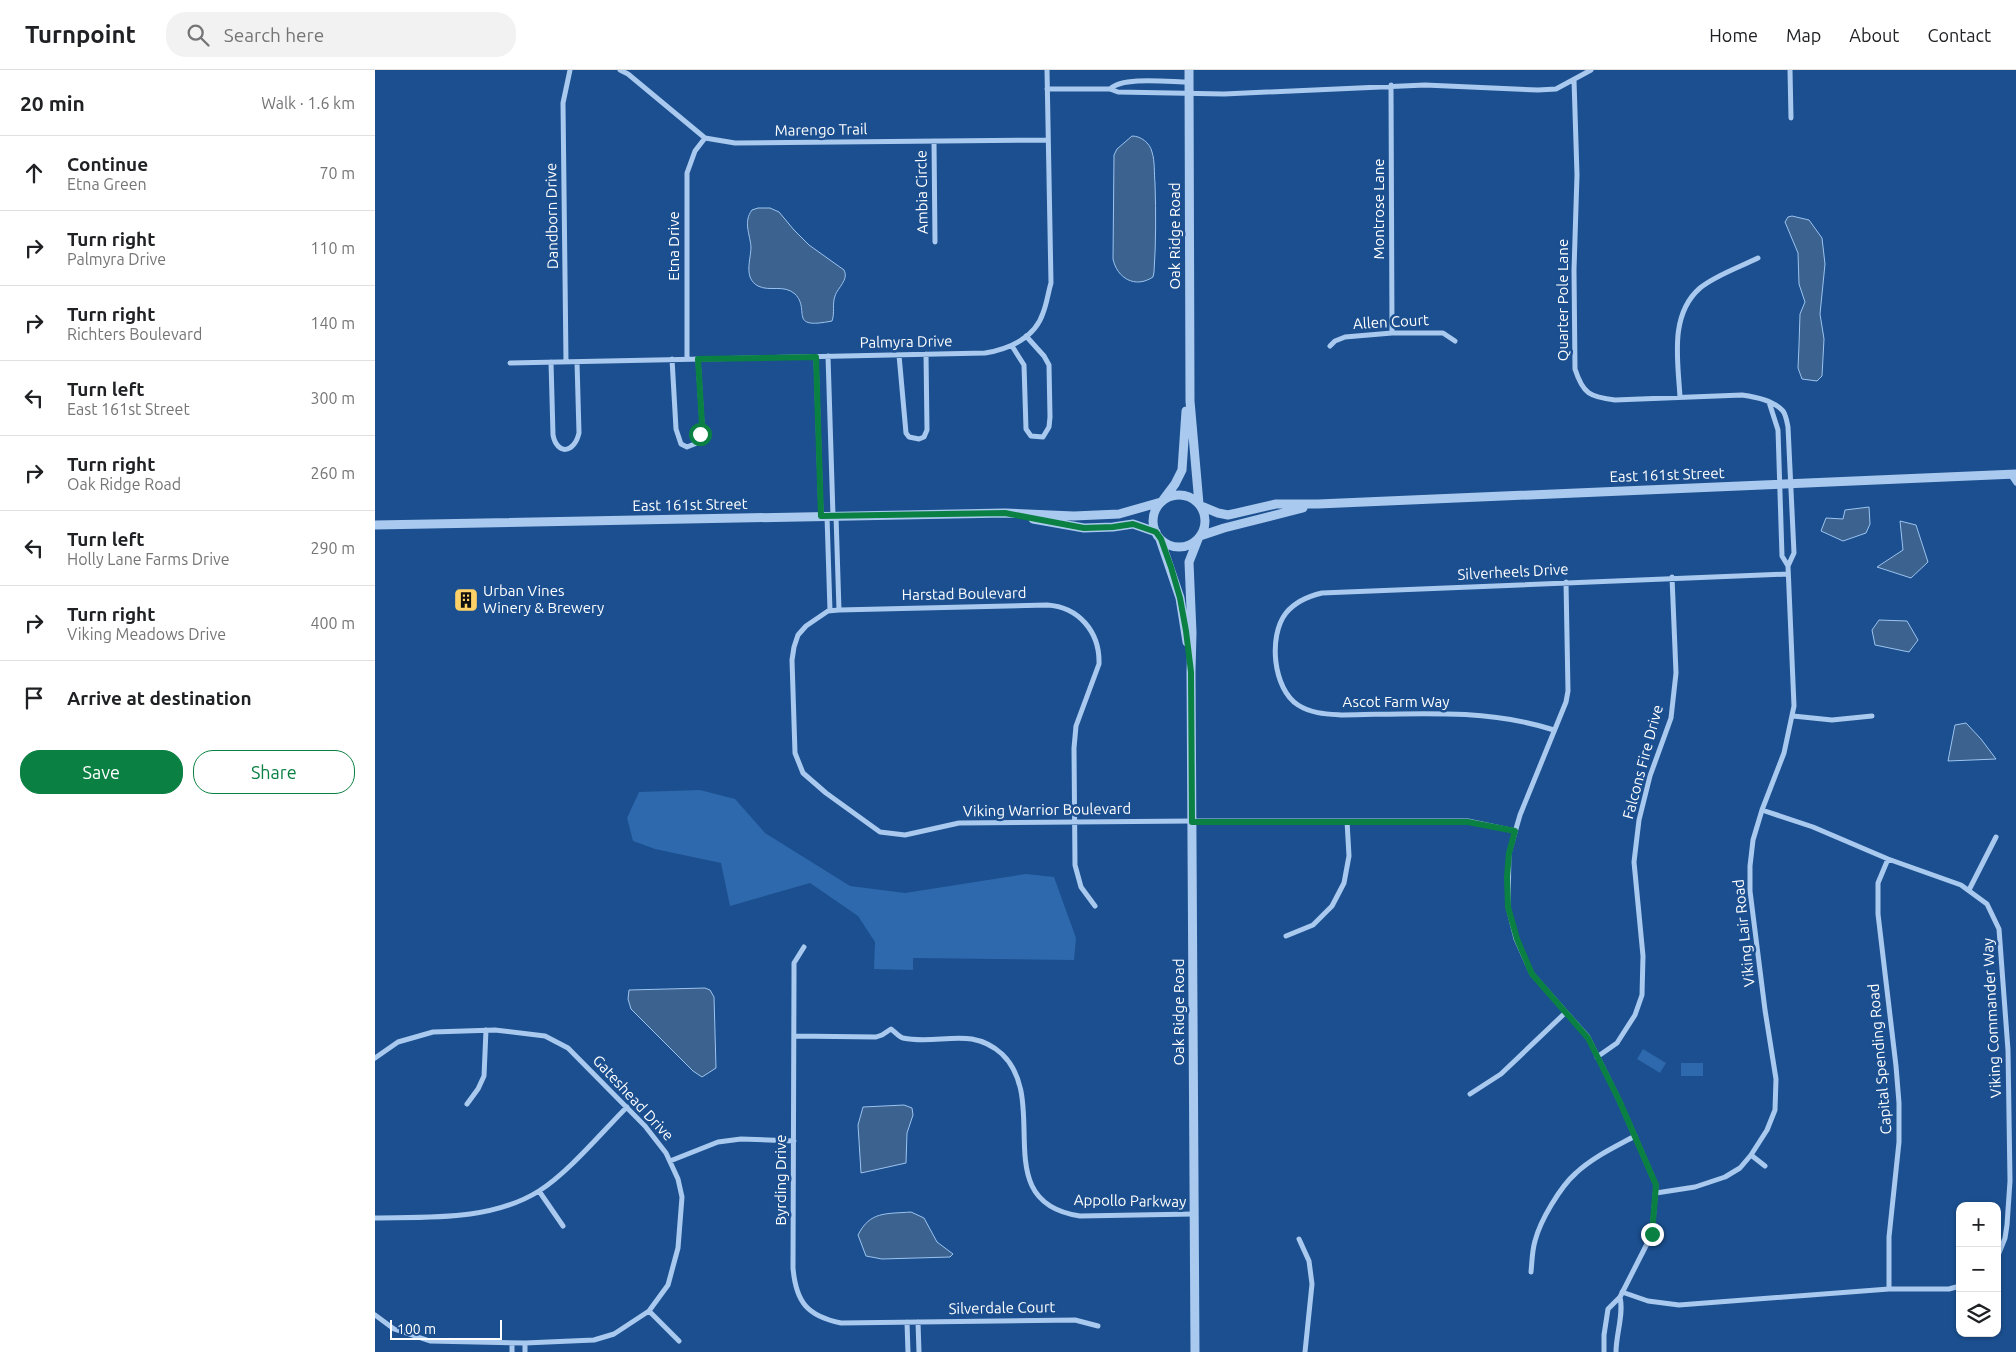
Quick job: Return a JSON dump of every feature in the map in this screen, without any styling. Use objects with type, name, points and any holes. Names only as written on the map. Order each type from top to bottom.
[{"type":"street","name":"Dandborn Drive","points":[[566,362],[563,103],[570,70]]},
{"type":"street","points":[[620,70],[628,74],[705,138]]},
{"type":"street","name":"Palmyra Drive","points":[[510,363],[985,353],[1012,346],[1026,336],[1040,320],[1051,283],[1047,70]]},
{"type":"street","name":"Oak Ridge Road","points":[[1189,70],[1190,401],[1200,505]]},
{"type":"street","points":[[1047,89],[1110,89],[1118,92],[1243,93],[1425,85],[1538,90],[1556,89],[1591,70]]},
{"type":"street","points":[[1789,70],[1791,118]]},
{"type":"street","name":"Quarter Pole Lane","points":[[1574,80],[1577,175],[1574,270],[1575,369],[1580,384],[1595,398],[1609,400],[1742,395],[1757,397],[1769,402]]},
{"type":"street","points":[[1110,89],[1114,85],[1128,82],[1189,82]]},
{"type":"street","name":"Montrose Lane","points":[[1391,86],[1392,333]]},
{"type":"street","name":"Marengo Trail","points":[[705,138],[735,143],[1048,140]]},
{"type":"street","name":"Etna Drive","points":[[687,359],[687,173],[695,151],[705,138]]},
{"type":"street","name":"Ambia Circle","points":[[934,141],[935,242]]},
{"type":"street","points":[[1680,397],[1677,333],[1682,314],[1689,300],[1701,288],[1758,258]]},
{"type":"street","name":"Allen Court","points":[[1330,346],[1335,340],[1345,337],[1392,333],[1443,333],[1455,341]]},
{"type":"street","points":[[1012,346],[1024,365],[1026,429],[1031,436],[1043,437],[1049,427],[1050,417],[1049,365],[1045,356],[1026,336]]},
{"type":"street","points":[[899,355],[906,433],[909,437],[919,439],[924,437],[927,430],[926,354]]},
{"type":"street","points":[[828,356],[830,611]]},
{"type":"street","points":[[816,357],[839,610]]},
{"type":"street","points":[[672,360],[676,429],[681,444],[687,447],[697,443],[702,424],[698,359]]},
{"type":"street","points":[[551,362],[553,435],[559,447],[566,449],[572,448],[577,443],[579,433],[577,362]]},
{"type":"street","name":"Oak Ridge Road","points":[[1162,502],[1182,470],[1186,413],[1190,401]]},
{"type":"street","points":[[1769,402],[1783,412],[1788,426],[1794,553],[1788,566]]},
{"type":"street","points":[[1769,402],[1777,430],[1779,484]]},
{"type":"street","points":[[2013,474],[2016,483]]},
{"type":"street","name":"East 161st Street","points":[[1200,505],[1218,513],[1228,514],[1276,504],[1318,504],[2013,474]]},
{"type":"street","name":"Viking Lair Road","points":[[1656,1193],[1695,1188],[1725,1177],[1740,1168],[1767,1130],[1775,1110],[1776,1079],[1750,891],[1753,840],[1762,810],[1784,753],[1794,706],[1789,574],[1788,566],[1782,556],[1779,484]]},
{"type":"street","points":[[1178,495],[1187,496],[1200,505],[1205,514],[1205,523],[1199,537],[1184,547],[1175,547],[1158,536],[1153,524],[1154,516],[1162,502],[1178,495]]},
{"type":"street","name":"East 161st Street","points":[[375,525],[1005,513],[1074,516],[1119,514],[1162,502]]},
{"type":"street","name":"East 161st Street","points":[[1199,537],[1224,528],[1318,504]]},
{"type":"street","name":"East 161st Street","points":[[1005,513],[1084,528],[1133,524],[1158,536]]},
{"type":"street","name":"Oak Ridge Road","points":[[1158,536],[1180,598],[1191,672]]},
{"type":"street","name":"Oak Ridge Road","points":[[1195,1352],[1192,633],[1189,562],[1199,537]]},
{"type":"street","name":"Silverheels Drive","points":[[1276,653],[1277,635],[1285,614],[1310,596],[1322,593],[1672,577],[1789,574]]},
{"type":"street","name":"Falcons Fire Drive","points":[[1597,1057],[1617,1043],[1635,1015],[1642,995],[1644,977],[1643,956],[1634,862],[1639,820],[1650,776],[1671,718],[1676,673],[1672,577]]},
{"type":"street","points":[[1566,582],[1568,691],[1566,702],[1553,730],[1515,831],[1509,853],[1507,877],[1508,907],[1517,939],[1532,974],[1588,1038],[1635,1136],[1656,1185],[1652,1234],[1621,1294],[1608,1309],[1604,1335],[1604,1352]]},
{"type":"street","name":"Harstad Boulevard","points":[[830,611],[1047,605],[1060,606],[1072,611],[1085,621],[1096,642],[1099,664],[1076,726],[1074,748],[1075,823]]},
{"type":"street","name":"Viking Warrior Boulevard","points":[[830,611],[816,617],[806,626],[798,635],[794,647],[792,660],[795,753],[803,773],[826,793],[880,832],[905,835],[959,823],[1192,822],[1468,822],[1515,831]]},
{"type":"street","name":"Ascot Farm Way","points":[[1276,653],[1277,674],[1282,688],[1297,704],[1307,710],[1322,714],[1469,714],[1510,719],[1553,730]]},
{"type":"street","points":[[1793,716],[1832,720],[1872,716]]},
{"type":"street","name":"Viking Commander Way","points":[[1762,810],[1813,827],[1888,859],[1944,878],[1969,890],[1987,904],[1999,929],[2002,948],[2008,1050],[2010,1181],[2007,1225],[2001,1248]]},
{"type":"street","points":[[1286,936],[1313,925],[1332,906],[1344,883],[1349,856],[1347,822]]},
{"type":"street","points":[[1075,823],[1075,865],[1081,887],[1095,906]]},
{"type":"street","points":[[1969,890],[1997,837]]},
{"type":"street","name":"Capital Spending Road","points":[[1888,859],[1878,883],[1878,914],[1899,1103],[1899,1142],[1889,1237],[1889,1288]]},
{"type":"street","name":"Byrding Drive","points":[[804,947],[794,963],[793,1268],[795,1286],[801,1301],[810,1310],[826,1320],[841,1323],[907,1322]]},
{"type":"street","points":[[1470,1094],[1501,1074],[1565,1013]]},
{"type":"street","name":"Appollo Parkway","points":[[794,1036],[877,1037],[882,1036],[891,1029],[903,1038],[968,1038],[985,1044],[1001,1054],[1014,1070],[1021,1086],[1024,1163],[1027,1175],[1036,1192],[1056,1208],[1080,1216],[1194,1214]]},
{"type":"street","points":[[467,1104],[478,1089],[484,1076],[486,1030]]},
{"type":"street","name":"Gateshead Drive","points":[[375,1058],[397,1042],[433,1032],[486,1030],[545,1036],[568,1048],[627,1107],[667,1153],[678,1179],[681,1197],[678,1248],[668,1286],[649,1312],[614,1334],[600,1338],[525,1343],[430,1341],[394,1329],[375,1314]]},
{"type":"street","points":[[375,1218],[450,1216],[508,1206],[539,1191],[579,1156],[627,1107]]},
{"type":"street","points":[[1531,1272],[1535,1242],[1539,1231],[1552,1205],[1570,1180],[1589,1163],[1635,1136]]},
{"type":"street","points":[[670,1161],[719,1142],[741,1139],[794,1140]]},
{"type":"street","points":[[1751,1155],[1765,1166]]},
{"type":"street","points":[[539,1191],[563,1226]]},
{"type":"street","points":[[1299,1239],[1309,1261],[1312,1284],[1305,1352]]},
{"type":"street","points":[[1621,1294],[1648,1301],[1679,1305],[1889,1288],[1949,1289],[1956,1287]]},
{"type":"street","points":[[1616,1352],[1622,1307],[1621,1294]]},
{"type":"street","points":[[649,1312],[679,1341]]},
{"type":"street","name":"Silverdale Court","points":[[907,1322],[1075,1320],[1097,1326]]},
{"type":"street","points":[[907,1322],[908,1352]]},
{"type":"street","points":[[918,1322],[919,1352]]},
{"type":"street","points":[[512,1343],[512,1352]]},
{"type":"street","points":[[525,1343],[525,1352]]},
{"type":"shaded area","points":[[1132,136],[1142,139],[1147,143],[1151,149],[1154,167],[1156,228],[1154,272],[1153,277],[1140,282],[1128,280],[1118,272],[1113,259],[1114,155],[1117,149]]},
{"type":"shaded area","points":[[770,208],[779,212],[809,245],[844,270],[844,280],[834,299],[832,321],[809,323],[803,317],[799,300],[791,291],[763,288],[753,283],[749,273],[751,247],[747,224],[752,210]]},
{"type":"shaded area","points":[[1792,216],[1809,220],[1822,238],[1825,264],[1820,314],[1824,339],[1822,376],[1817,381],[1802,379],[1798,368],[1800,314],[1805,302],[1799,284],[1798,253],[1785,222],[1788,217]]},
{"type":"shaded area","points":[[1869,507],[1870,524],[1866,533],[1843,541],[1821,531],[1826,518],[1843,519],[1845,510]]},
{"type":"shaded area","points":[[1900,521],[1916,525],[1928,562],[1911,578],[1877,567],[1903,550]]},
{"type":"shaded area","points":[[1879,620],[1907,621],[1918,640],[1909,652],[1875,645],[1872,630]]},
{"type":"shaded area","points":[[1966,723],[1996,759],[1948,761],[1955,725]]},
{"type":"shaded area","points":[[700,790],[735,799],[765,833],[850,886],[905,893],[1026,874],[1054,877],[1076,938],[1074,960],[913,958],[913,970],[874,969],[875,942],[858,916],[810,883],[730,906],[721,863],[655,849],[633,841],[627,818],[639,792]]},
{"type":"shaded area","points":[[705,988],[710,990],[714,997],[716,1068],[702,1077],[693,1071],[631,1009],[628,999],[629,990]]},
{"type":"shaded area","points":[[1643,1049],[1666,1063],[1660,1073],[1637,1059]]},
{"type":"shaded area","points":[[1681,1063],[1703,1063],[1703,1076],[1681,1076]]},
{"type":"shaded area","points":[[904,1105],[912,1108],[913,1115],[907,1133],[906,1163],[861,1173],[858,1125],[863,1107]]},
{"type":"shaded area","points":[[911,1212],[924,1218],[937,1242],[953,1254],[950,1257],[882,1259],[866,1256],[858,1235],[868,1222],[880,1215]]},
{"type":"place","name":"Urban Vines Winery & Brewery","points":[[466,600]]},
{"type":"route","points":[[700,434],[702,424],[698,359],[816,357],[821,516],[1005,513],[1084,528],[1133,524],[1156,532],[1161,539],[1171,567],[1180,598],[1186,631],[1191,672],[1192,822],[1468,822],[1515,831],[1509,853],[1507,877],[1508,907],[1517,939],[1532,974],[1588,1038],[1619,1100],[1656,1185],[1652,1234]]}]
